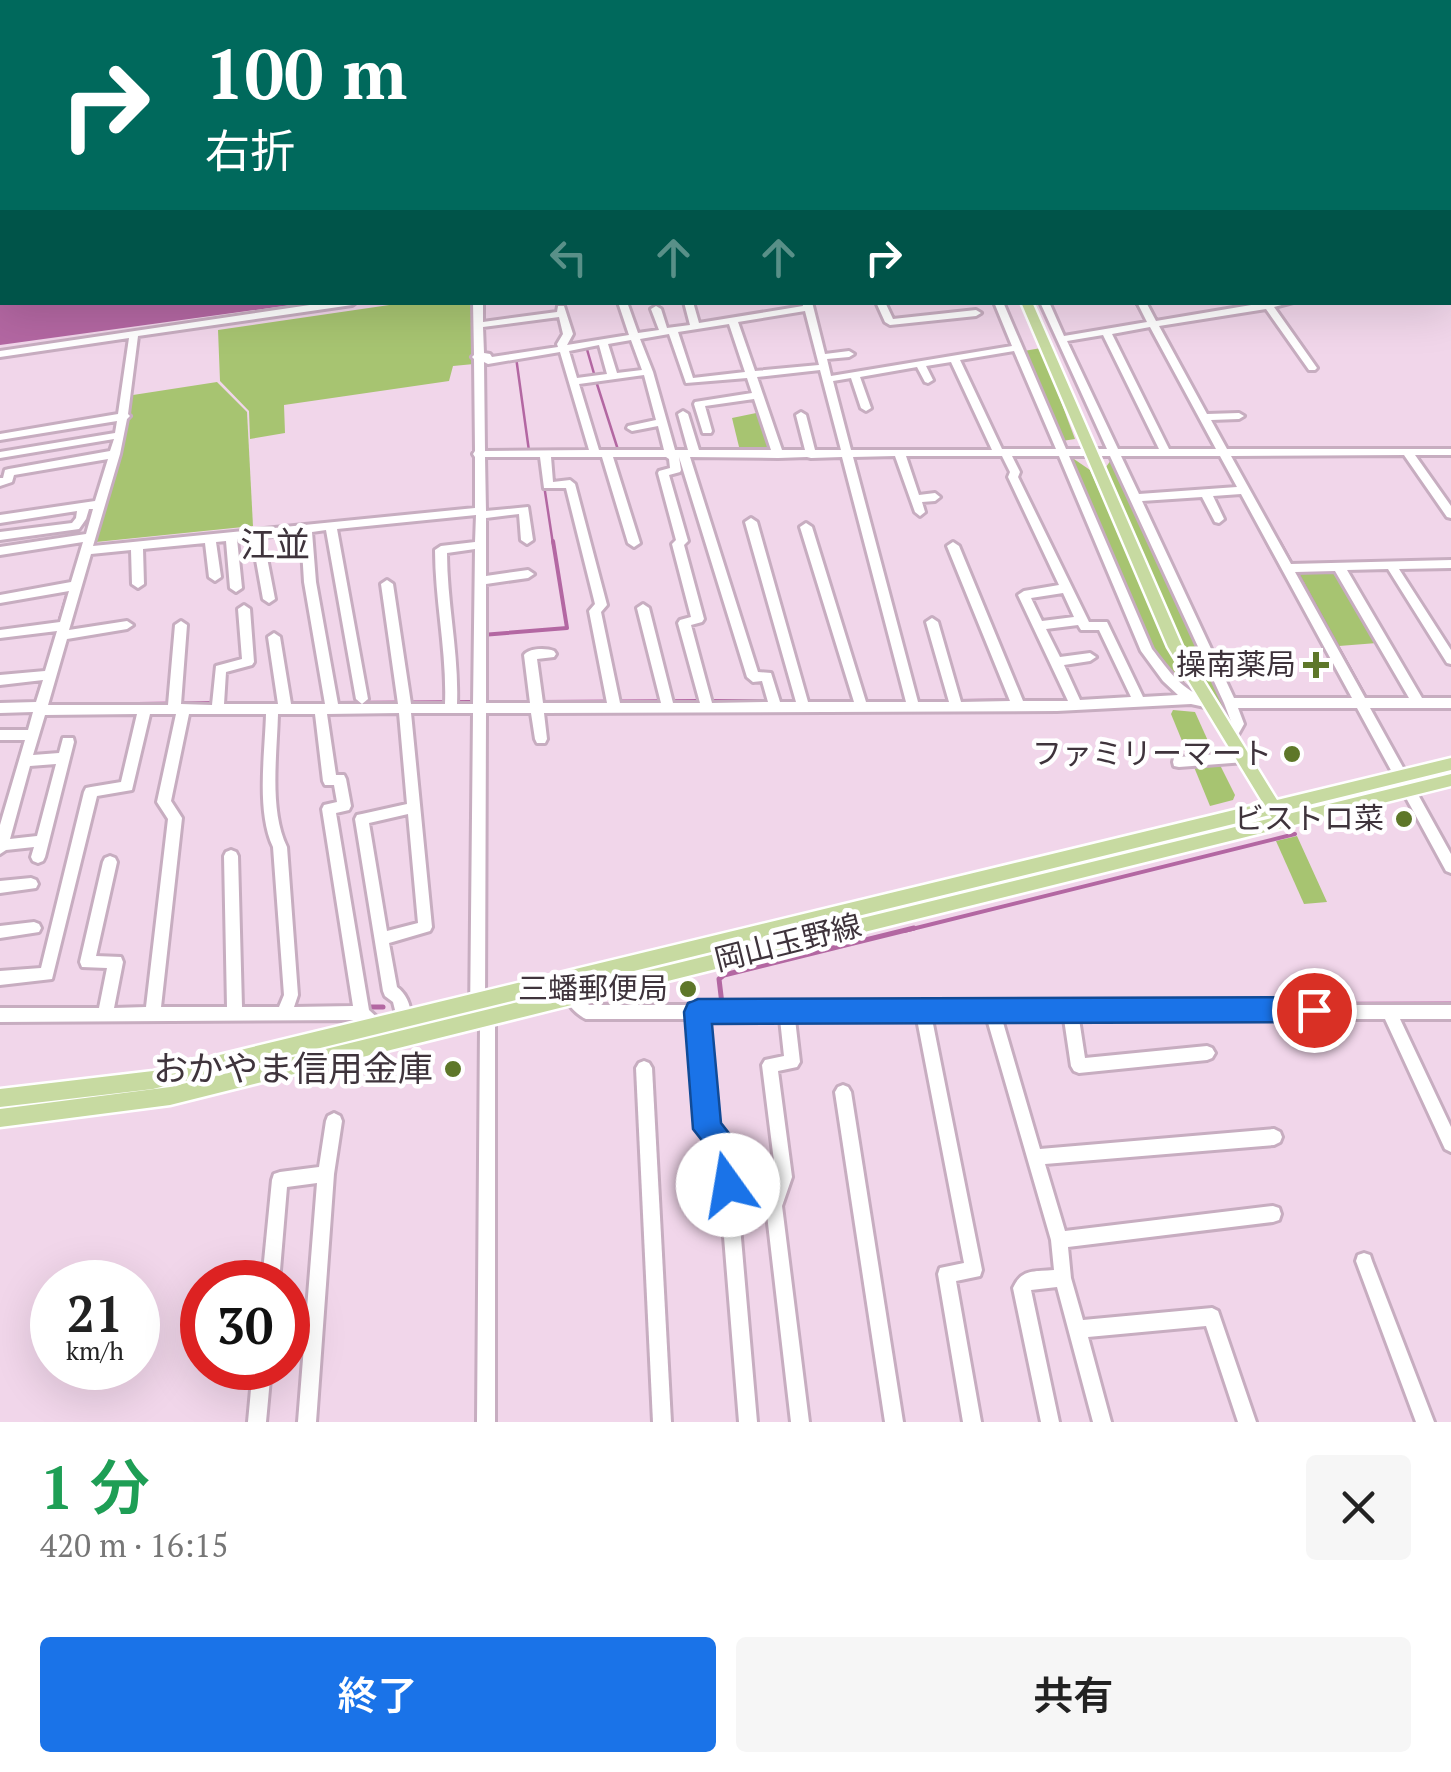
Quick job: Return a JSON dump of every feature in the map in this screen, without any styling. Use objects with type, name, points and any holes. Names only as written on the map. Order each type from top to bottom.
[{"type":"main road","points":[[1027,305],[1198,700],[1232,737],[1278,815]]},
{"type":"main road","name":"岡山玉野線","points":[[0,1118],[170,1096],[482,1010],[1406,783],[1451,764]]},
{"type":"main road","name":"岡山玉野線","points":[[1406,783],[1451,780]]},
{"type":"main road","name":"岡山玉野線","points":[[0,1098],[153,1080],[404,1021],[571,996],[1278,815]]},
{"type":"street","points":[[817,0],[849,0]]},
{"type":"street","points":[[0,354],[332,305]]},
{"type":"street","points":[[478,305],[484,358],[477,660],[486,1422]]},
{"type":"street","points":[[623,305],[662,422],[682,454],[753,677],[767,676],[774,705]]},
{"type":"street","points":[[689,305],[694,325]]},
{"type":"street","points":[[882,305],[890,322],[976,313]]},
{"type":"street","points":[[926,305],[932,317]]},
{"type":"street","points":[[999,305],[1147,651],[1172,684],[1198,700]]},
{"type":"street","points":[[1046,305],[1230,703],[1238,724],[1232,737]]},
{"type":"street","points":[[1143,305],[1229,454],[1241,491],[1292,568],[1451,868]]},
{"type":"street","points":[[1062,339],[1275,305]]},
{"type":"street","points":[[1270,306],[1312,368]]},
{"type":"street","points":[[484,358],[807,307],[913,705]]},
{"type":"street","points":[[656,308],[689,381],[824,368],[854,374],[1018,348]]},
{"type":"street","points":[[478,325],[562,311],[568,334],[563,347],[573,382],[634,543]]},
{"type":"street","points":[[733,321],[778,453]]},
{"type":"street","points":[[1106,332],[1177,466]]},
{"type":"street","points":[[42,841],[1,839],[9,790],[25,761],[27,735],[86,541],[91,512],[125,416],[134,334]]},
{"type":"street","points":[[603,342],[613,377]]},
{"type":"street","points":[[824,368],[849,354]]},
{"type":"street","points":[[954,358],[1015,472],[1012,476],[1085,626],[1103,625],[1140,703]]},
{"type":"street","points":[[920,363],[928,380]]},
{"type":"street","points":[[573,382],[648,372]]},
{"type":"street","points":[[854,374],[866,408]]},
{"type":"street","points":[[707,431],[699,404],[758,395]]},
{"type":"street","points":[[683,414],[682,454],[676,470],[662,473],[682,541],[678,544],[698,620],[684,623],[707,703]]},
{"type":"street","points":[[800,415],[811,453]]},
{"type":"street","points":[[0,437],[125,416]]},
{"type":"street","points":[[1208,417],[1239,416]]},
{"type":"street","points":[[632,428],[662,422]]},
{"type":"street","points":[[0,455],[116,435]]},
{"type":"street","points":[[899,452],[918,506],[935,497]]},
{"type":"street","points":[[1407,452],[1451,514]]},
{"type":"street","points":[[482,454],[1451,452]]},
{"type":"street","points":[[0,482],[8,480],[9,472],[111,454]]},
{"type":"street","points":[[545,454],[548,486],[570,484],[601,605],[594,611],[614,704]]},
{"type":"street","points":[[1136,498],[1241,491]]},
{"type":"street","points":[[1206,493],[1219,519]]},
{"type":"street","points":[[0,551],[86,541],[138,546],[479,510],[524,510],[527,540]]},
{"type":"street","points":[[0,518],[91,512]]},
{"type":"street","points":[[0,536],[74,526],[91,512]]},
{"type":"street","points":[[751,522],[803,705]]},
{"type":"street","points":[[331,526],[362,699]]},
{"type":"street","points":[[806,527],[861,705]]},
{"type":"street","points":[[306,529],[335,780],[344,806],[329,809],[361,1009],[378,1028]]},
{"type":"street","points":[[257,534],[269,599]]},
{"type":"street","points":[[231,537],[236,588]]},
{"type":"street","points":[[210,539],[214,577]]},
{"type":"street","points":[[452,704],[452,661],[440,589],[442,550],[477,545]]},
{"type":"street","points":[[138,546],[138,584]]},
{"type":"street","points":[[952,546],[1017,701]]},
{"type":"street","points":[[1292,568],[1450,565]]},
{"type":"street","points":[[1391,566],[1451,660]]},
{"type":"street","points":[[1339,567],[1417,700]]},
{"type":"street","points":[[480,581],[528,574]]},
{"type":"street","points":[[383,938],[425,928],[404,704],[388,584]]},
{"type":"street","points":[[0,598],[71,587]]},
{"type":"street","points":[[1066,588],[1024,594],[1076,704]]},
{"type":"street","points":[[643,608],[668,703]]},
{"type":"street","points":[[218,705],[220,670],[248,662],[244,609]]},
{"type":"street","points":[[1039,626],[1082,620]]},
{"type":"street","points":[[932,622],[955,702]]},
{"type":"street","points":[[0,634],[128,625]]},
{"type":"street","points":[[153,1010],[176,818],[164,802],[177,706],[181,625]]},
{"type":"street","points":[[274,637],[281,706],[271,816],[274,840],[280,847],[289,946],[291,995],[285,1009]]},
{"type":"street","points":[[540,740],[530,656],[550,654]]},
{"type":"street","points":[[1056,662],[1090,657]]},
{"type":"street","points":[[452,661],[477,660]]},
{"type":"street","points":[[0,680],[44,676]]},
{"type":"street","points":[[1166,700],[1172,684]]},
{"type":"street","points":[[0,708],[913,705],[1017,701],[1076,704],[1198,700]]},
{"type":"street","points":[[1230,703],[1451,703]]},
{"type":"street","points":[[0,978],[47,974],[91,792],[126,786],[145,708]]},
{"type":"street","points":[[0,735],[27,735]]},
{"type":"street","points":[[38,857],[68,742]]},
{"type":"street","points":[[1179,762],[1245,756]]},
{"type":"street","points":[[25,761],[64,758]]},
{"type":"street","points":[[404,1021],[400,998],[390,991],[362,819],[413,808]]},
{"type":"street","points":[[231,856],[235,1009]]},
{"type":"street","points":[[106,1010],[116,962],[86,962],[110,862]]},
{"type":"street","points":[[0,887],[31,884]]},
{"type":"street","points":[[0,932],[34,928]]},
{"type":"street","points":[[571,996],[586,1012],[1451,1012]]},
{"type":"street","points":[[0,1015],[106,1010],[361,1009]]},
{"type":"street","points":[[992,1010],[1058,1240],[1064,1278],[1102,1422]]},
{"type":"street","points":[[1070,1010],[1079,1066],[1207,1054]]},
{"type":"street","points":[[786,1011],[792,1062],[770,1065],[784,1177],[774,1206],[800,1422]]},
{"type":"street","points":[[923,1011],[974,1270],[946,1274],[972,1422]]},
{"type":"street","points":[[698,1012],[707,1129],[725,1146],[748,1422]]},
{"type":"street","points":[[1390,1013],[1451,1144]]},
{"type":"street","points":[[644,1068],[662,1422]]},
{"type":"street","points":[[844,1092],[894,1422]]},
{"type":"street","points":[[307,1422],[326,1174],[334,1122]]},
{"type":"street","points":[[1034,1157],[1274,1137]]},
{"type":"street","points":[[272,1260],[280,1180],[326,1174]]},
{"type":"street","points":[[1058,1240],[1273,1214]]},
{"type":"street","points":[[1364,1261],[1425,1422]]},
{"type":"street","points":[[1050,1422],[1022,1288],[1027,1281],[1064,1278]]},
{"type":"street","points":[[1078,1330],[1212,1317],[1247,1422]]},
{"type":"street","points":[[257,1422],[260,1390]]},
{"type":"green space","points":[[389,305],[475,305],[474,364],[453,366],[449,381],[284,405],[285,433],[250,439],[249,411],[220,381],[218,330]]},
{"type":"green space","points":[[1041,348],[1075,439],[1062,441],[1024,351]]},
{"type":"green space","points":[[217,382],[247,412],[253,526],[96,542],[133,395]]},
{"type":"green space","points":[[761,412],[774,451],[740,451],[732,418]]},
{"type":"green space","points":[[1071,457],[1090,470],[1187,688],[1181,686],[1150,648]]},
{"type":"green space","points":[[1111,460],[1118,468],[1233,726],[1193,671],[1159,603],[1106,467]]},
{"type":"green space","points":[[1334,570],[1377,643],[1339,646],[1298,571]]},
{"type":"green space","points":[[1173,710],[1195,712],[1213,752],[1187,753],[1171,714]]},
{"type":"green space","points":[[1220,765],[1235,795],[1233,800],[1210,806],[1194,767]]},
{"type":"green space","points":[[1297,836],[1327,902],[1304,904],[1276,841]]},
{"type":"shaded area","points":[[0,305],[291,305],[0,345]]},
{"type":"waterway","points":[[1137,305],[1169,361]]},
{"type":"waterway","points":[[1151,311],[1280,544]]},
{"type":"waterway","points":[[586,346],[595,377]]},
{"type":"waterway","points":[[516,357],[529,451]]},
{"type":"waterway","points":[[596,381],[619,453]]},
{"type":"waterway","points":[[83,544],[115,434]]},
{"type":"waterway","points":[[539,456],[543,476]]},
{"type":"waterway","points":[[544,485],[553,544]]},
{"type":"waterway","points":[[1240,493],[1268,544]]},
{"type":"waterway","points":[[351,520],[476,508]]},
{"type":"waterway","points":[[7,800],[83,541]]},
{"type":"waterway","points":[[482,635],[567,628],[553,541]]},
{"type":"waterway","points":[[1266,541],[1346,686]]},
{"type":"waterway","points":[[1279,541],[1367,700]]},
{"type":"waterway","points":[[959,701],[1054,700]]},
{"type":"waterway","points":[[540,702],[700,701]]},
{"type":"waterway","points":[[710,701],[765,701]]},
{"type":"waterway","points":[[782,701],[793,701]]},
{"type":"waterway","points":[[811,701],[851,701]]},
{"type":"waterway","points":[[868,701],[902,701]]},
{"type":"waterway","points":[[919,701],[949,701]]},
{"type":"waterway","points":[[337,703],[470,702]]},
{"type":"waterway","points":[[488,702],[530,702]]},
{"type":"waterway","points":[[62,705],[213,703]]},
{"type":"waterway","points":[[222,703],[327,703]]},
{"type":"waterway","points":[[904,931],[1295,834]]},
{"type":"waterway","points":[[722,1004],[719,979],[724,975],[914,928]]},
{"type":"waterway","points":[[1016,1005],[1451,1004]]},
{"type":"waterway","points":[[696,1005],[781,1005]]},
{"type":"waterway","points":[[368,1007],[383,1007]]},
{"type":"place","name":"操南薬局","points":[[1316,665]]},
{"type":"place","name":"ファミリーマート","points":[[1292,754]]},
{"type":"place","name":"ビストロ菜","points":[[1404,819]]},
{"type":"place","name":"三蟠郵便局","points":[[688,989]]},
{"type":"place","name":"おかやま信用金庫","points":[[453,1069]]},
{"type":"district","name":"江並","points":[[275,545]]},
{"type":"route","points":[[728,1185],[725,1146],[707,1129],[698,1012],[1314,1010]]}]
